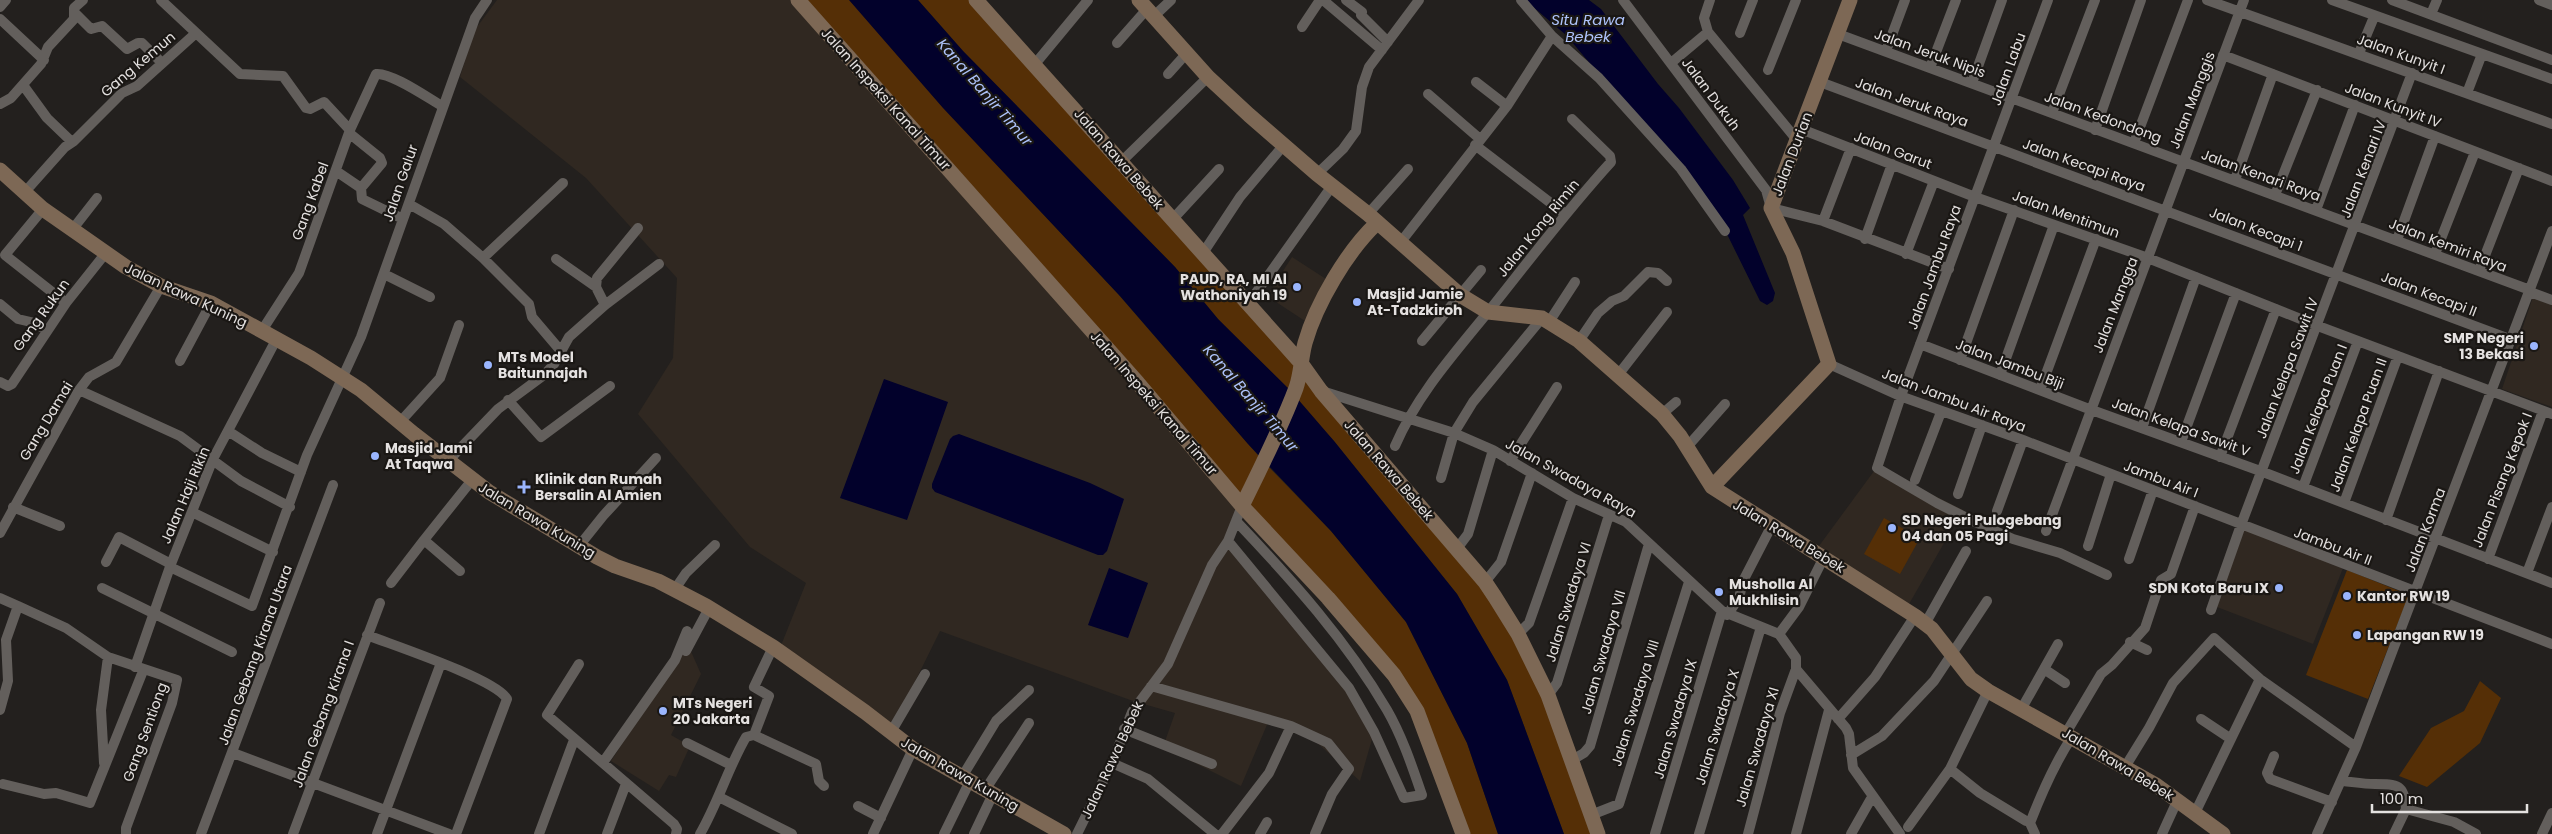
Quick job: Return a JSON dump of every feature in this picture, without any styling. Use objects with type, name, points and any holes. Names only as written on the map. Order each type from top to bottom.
[{"type":"street","points":[[0,7],[6,0]]},
{"type":"street","points":[[0,104],[11,98],[44,60],[48,47],[74,19],[74,8],[83,0]]},
{"type":"street","name":"Gang Kemun","points":[[24,193],[65,147],[122,93],[137,86],[196,33],[161,0]]},
{"type":"street","name":"Jalan Inspeksi Kanal Timur","points":[[798,0],[1138,383],[1242,506],[1328,598],[1407,692],[1431,744],[1463,834]]},
{"type":"street","name":"Jalan Rawa Bebek","points":[[976,0],[1301,363],[1321,391],[1485,582],[1518,634],[1548,694],[1598,834]]},
{"type":"street","points":[[1035,64],[1088,0]]},
{"type":"street","points":[[1117,44],[1146,8],[1171,0]]},
{"type":"street","points":[[1302,27],[1321,0],[1385,46]]},
{"type":"street","points":[[1346,0],[1362,12],[1361,15],[1385,46]]},
{"type":"street","points":[[1317,174],[1342,149],[1356,131],[1365,77],[1369,67],[1419,0]]},
{"type":"street","points":[[1521,0],[1552,36],[1600,78],[1681,169],[1725,231]]},
{"type":"street","name":"Jalan Dukuh","points":[[1623,0],[1766,190],[1771,208]]},
{"type":"street","points":[[1710,0],[1704,18],[1708,32],[1799,135]]},
{"type":"street","points":[[1740,33],[1753,0]]},
{"type":"street","points":[[1768,70],[1796,0]]},
{"type":"street","name":"Jalan Durian","points":[[1828,365],[1793,252],[1771,208],[1850,0]]},
{"type":"street","points":[[1886,51],[1905,0]]},
{"type":"street","points":[[1930,68],[1956,0]]},
{"type":"street","points":[[1972,83],[2002,0]]},
{"type":"street","name":"Jalan Labu","points":[[1994,147],[2048,0]]},
{"type":"street","points":[[2052,113],[2095,0]]},
{"type":"street","points":[[2095,130],[2141,0]]},
{"type":"street","points":[[2134,143],[2188,0]]},
{"type":"street","name":"Jalan Kunyit I","points":[[2207,0],[2359,53],[2552,124]]},
{"type":"street","name":"Jalan Manggis","points":[[2166,210],[2244,0]]},
{"type":"street","points":[[2332,0],[2374,17],[2552,79]]},
{"type":"street","points":[[2392,0],[2552,60]]},
{"type":"street","points":[[2431,14],[2437,0]]},
{"type":"street","points":[[2539,0],[2552,5]]},
{"type":"street","name":"Jalan Galur","points":[[171,566],[252,606],[274,552],[320,423],[361,337],[442,106],[475,18],[485,2]]},
{"type":"street","name":"Jalan Rawa Bebek","points":[[1146,8],[1208,77],[1284,146],[1460,295],[1488,312],[1546,320],[1579,341],[1662,414],[1687,447],[1712,487],[1920,620],[1971,679],[1988,691],[2022,708],[2178,799],[2223,834]]},
{"type":"street","points":[[75,13],[91,29],[102,26],[127,49],[138,43],[142,44],[162,64]]},
{"type":"street","points":[[2359,53],[2374,17]]},
{"type":"street","points":[[0,19],[44,60]]},
{"type":"street","points":[[1671,63],[1708,32]]},
{"type":"street","points":[[196,33],[240,74],[283,76],[306,108],[310,109],[324,102],[349,132],[382,161],[361,188],[362,198],[403,219]]},
{"type":"street","name":"Jalan Jeruk Nipis","points":[[1838,34],[2012,98]]},
{"type":"street","points":[[1400,243],[1507,106],[1552,36]]},
{"type":"street","points":[[1168,74],[1186,54]]},
{"type":"street","points":[[2467,93],[2482,54]]},
{"type":"street","name":"Jalan Kunyit IV","points":[[2224,55],[2552,181]]},
{"type":"street","name":"Jalan Kenari IV","points":[[2338,274],[2412,73]]},
{"type":"street","name":"Gang Kabel","points":[[261,332],[299,273],[349,132],[376,74],[382,74],[400,82],[442,106]]},
{"type":"street","points":[[2235,180],[2273,74]]},
{"type":"street","points":[[1120,163],[1208,77]]},
{"type":"street","points":[[1476,82],[1507,106]]},
{"type":"street","name":"Jalan Jeruk Raya","points":[[1820,82],[1994,147]]},
{"type":"street","points":[[22,85],[47,118],[72,142]]},
{"type":"street","points":[[2276,195],[2317,90]]},
{"type":"street","points":[[1428,94],[1478,142],[1566,214]]},
{"type":"street","name":"Jalan Kedondong","points":[[2012,98],[2095,130],[2184,160]]},
{"type":"street","points":[[2316,210],[2355,105]]},
{"type":"street","name":"Jalan Kong Rimin","points":[[1395,446],[1408,418],[1436,376],[1610,162],[1610,156],[1572,119]]},
{"type":"street","name":"Jalan Garut","points":[[1799,135],[1851,148],[1975,196]]},
{"type":"street","points":[[2396,240],[2435,136]]},
{"type":"street","points":[[1203,253],[1240,197],[1284,146]]},
{"type":"street","name":"Jalan Jambu Raya","points":[[1994,147],[1900,396],[1877,468],[1937,503],[1975,522],[2012,538],[2060,553],[2107,575]]},
{"type":"street","name":"Jalan Kecapi Raya","points":[[1994,147],[2166,210]]},
{"type":"street","points":[[1823,221],[1851,148]]},
{"type":"street","points":[[2435,254],[2475,152]]},
{"type":"street","name":"Jalan Kenari Raya","points":[[2184,160],[2356,225]]},
{"type":"street","points":[[1865,239],[1892,164]]},
{"type":"street","points":[[2479,271],[2519,168]]},
{"type":"street","points":[[1172,220],[1219,169]]},
{"type":"street","points":[[1372,219],[1408,169]]},
{"type":"street","name":"Jalan Rawa Kuning","points":[[0,170],[43,209],[105,254],[161,286],[211,303],[342,377],[472,480],[615,566],[658,581],[709,608],[773,647],[913,749],[1064,834]]},
{"type":"street","points":[[336,171],[361,188]]},
{"type":"street","points":[[1906,254],[1934,181]]},
{"type":"street","points":[[482,258],[563,183]]},
{"type":"street","points":[[1248,304],[1332,186]]},
{"type":"street","name":"Jalan Mentimun","points":[[1975,196],[2148,258],[2318,326],[2547,413]]},
{"type":"street","points":[[72,230],[97,198]]},
{"type":"street","points":[[409,204],[444,224],[482,258],[529,304],[532,317],[560,350]]},
{"type":"street","points":[[1771,208],[1823,221],[1865,239],[1949,269]]},
{"type":"street","points":[[43,209],[6,254],[8,258],[66,303]]},
{"type":"street","points":[[1960,360],[2014,210]]},
{"type":"street","name":"Jalan Mangga","points":[[2046,531],[2089,409],[2166,210]]},
{"type":"street","name":"Jalan Kecapi 1","points":[[2166,210],[2338,274]]},
{"type":"street","name":"Jalan Rawa Bebek","points":[[1077,834],[1112,763],[1132,712],[1168,664],[1212,565],[1228,541],[1297,386],[1305,343],[1323,301],[1372,219]]},
{"type":"street","points":[[2000,375],[2054,225]]},
{"type":"street","name":"Jalan Kemiri Raya","points":[[2356,225],[2552,300]]},
{"type":"street","points":[[596,287],[597,278],[638,228]]},
{"type":"street","name":"Jalan Korma","points":[[2317,834],[2343,781],[2552,231]]},
{"type":"street","points":[[2040,390],[2096,240]]},
{"type":"street","name":"Gang Rukun","points":[[0,382],[8,386],[12,384],[46,330],[105,254]]},
{"type":"street","points":[[556,259],[596,287],[605,305]]},
{"type":"street","points":[[448,460],[485,420],[508,400],[544,375],[554,364],[560,350],[581,324],[659,264]]},
{"type":"street","points":[[1422,341],[1481,270]]},
{"type":"street","points":[[1579,341],[1598,313],[1612,301],[1624,296],[1648,272],[1658,274],[1667,282]]},
{"type":"street","points":[[384,274],[430,297]]},
{"type":"street","name":"Jalan Kelapa Sawit IV","points":[[2263,472],[2338,274]]},
{"type":"street","name":"Jalan Kecapi II","points":[[2338,274],[2512,340]]},
{"type":"street","points":[[2142,428],[2196,277]]},
{"type":"street","points":[[1441,478],[1454,433],[1478,396],[1546,320],[1575,282]]},
{"type":"street","name":"Gang Damai","points":[[0,533],[79,390],[89,377],[116,362],[161,286]]},
{"type":"street","points":[[2181,442],[2236,294]]},
{"type":"street","points":[[180,361],[211,303]]},
{"type":"street","points":[[0,304],[18,319],[35,323],[46,330]]},
{"type":"street","points":[[2220,457],[2276,309]]},
{"type":"street","points":[[1618,375],[1667,312]]},
{"type":"street","points":[[400,422],[440,378],[460,325]]},
{"type":"street","name":"Jalan Haji Rikin","points":[[1,785],[44,794],[56,793],[90,803],[139,669],[153,613],[213,459],[276,340]]},
{"type":"street","name":"Jalan Kelapa Puan I","points":[[2303,487],[2358,341]]},
{"type":"street","name":"Jalan Jambu Biji","points":[[1920,344],[2089,409]]},
{"type":"street","name":"Jalan Kelapa Puan II","points":[[2344,503],[2398,356]]},
{"type":"street","points":[[1712,487],[1828,365]]},
{"type":"street","name":"Jalan Jambu Air Raya","points":[[1828,365],[1941,412],[2023,440],[2071,459]]},
{"type":"street","points":[[2386,520],[2439,371]]},
{"type":"street","points":[[508,400],[541,437],[610,386]]},
{"type":"street","points":[[1510,461],[1557,387]]},
{"type":"street","points":[[79,390],[166,428],[213,459],[241,481],[290,507]]},
{"type":"street","name":"Jalan Swadaya Raya","points":[[1321,391],[1454,433],[1493,450],[1573,498],[1626,522],[1689,582],[1725,613],[1779,634]]},
{"type":"street","points":[[1662,414],[1676,402]]},
{"type":"street","points":[[1687,447],[1726,404]]},
{"type":"street","name":"Jalan Kelapa Sawit V","points":[[2089,409],[2303,487],[2552,583]]},
{"type":"street","points":[[1915,480],[1941,412]]},
{"type":"street","name":"Jalan Pisang Kepok I","points":[[2488,558],[2547,413]]},
{"type":"street","points":[[1958,494],[1982,426]]},
{"type":"street","points":[[228,431],[262,453],[301,472]]},
{"type":"street","points":[[1997,511],[2023,440]]},
{"type":"street","points":[[1456,550],[1468,534],[1493,450]]},
{"type":"street","points":[[579,546],[656,458]]},
{"type":"street","name":"Jambu Air I","points":[[2071,459],[2241,525]]},
{"type":"street","points":[[2211,610],[2241,525],[2263,472]]},
{"type":"street","points":[[1485,582],[1501,562],[1532,473]]},
{"type":"street","points":[[2088,546],[2111,474]]},
{"type":"street","points":[[391,583],[472,480]]},
{"type":"street","name":"Jalan Gebang Kirana Utara","points":[[201,834],[333,486]]},
{"type":"street","points":[[2129,559],[2153,490]]},
{"type":"street","points":[[1518,634],[1529,624],[1573,498]]},
{"type":"street","points":[[2035,834],[2030,823],[2069,735],[2101,674],[2112,665],[2130,642],[2145,628],[2160,580],[2171,574],[2195,506]]},
{"type":"street","points":[[13,507],[60,526]]},
{"type":"street","points":[[2527,573],[2552,507]]},
{"type":"street","points":[[192,512],[274,552]]},
{"type":"street","name":"Jalan Swadaya VI","points":[[1548,694],[1557,683],[1609,515]]},
{"type":"street","points":[[1228,541],[1349,688],[1374,732],[1404,798],[1422,795],[1412,766],[1387,711],[1341,641],[1270,557],[1236,521]]},
{"type":"street","name":"Jalan Swadaya IX","points":[[1655,834],[1725,613],[1740,598],[1743,582],[1772,525]]},
{"type":"street","name":"Jambu Air II","points":[[2241,525],[2552,644]]},
{"type":"street","points":[[106,562],[119,537],[171,566]]},
{"type":"street","points":[[424,540],[460,571]]},
{"type":"street","name":"Jalan Swadaya VII","points":[[1572,760],[1584,753],[1590,746],[1649,544]]},
{"type":"street","points":[[675,589],[686,573],[715,545]]},
{"type":"street","points":[[1838,719],[1875,677],[1920,620],[1966,552]]},
{"type":"street","points":[[1824,557],[1798,607],[1779,634],[1796,658],[1796,669],[1849,734],[1852,768],[1872,797],[1902,832],[1950,769],[1988,691]]},
{"type":"street","name":"Jalan Swadaya VIII","points":[[1592,817],[1619,804],[1689,582]]},
{"type":"street","points":[[102,588],[232,652]]},
{"type":"street","points":[[0,598],[18,606],[6,640],[8,681],[0,710]]},
{"type":"street","points":[[1851,754],[1873,742],[1888,730],[1934,681],[1987,601]]},
{"type":"street","name":"Jalan Gebang Kirana I","points":[[293,834],[380,603]]},
{"type":"street","name":"Gang Sentiong","points":[[18,606],[66,628],[108,657],[139,669],[176,679],[178,682],[126,828],[126,834]]},
{"type":"street","points":[[682,658],[709,608]]},
{"type":"street","name":"Jalan Swadaya X","points":[[1699,834],[1761,627]]},
{"type":"street","points":[[604,761],[675,660],[687,631]]},
{"type":"street","points":[[367,635],[441,663],[500,691],[507,699],[456,834]]},
{"type":"street","points":[[2125,767],[2173,683],[2214,638],[2260,679],[2356,747]]},
{"type":"street","points":[[2130,642],[2147,650]]},
{"type":"street","points":[[2022,708],[2058,644]]},
{"type":"street","points":[[754,735],[769,696],[754,688],[773,647]]},
{"type":"street","points":[[105,766],[101,710],[108,657]]},
{"type":"street","points":[[377,834],[441,663]]},
{"type":"street","points":[[579,664],[547,715],[574,740],[604,761],[626,784],[674,824],[677,828],[676,834]]},
{"type":"street","name":"Jalan Swadaya XI","points":[[1748,834],[1780,713],[1796,669]]},
{"type":"street","points":[[2044,669],[2066,683]]},
{"type":"street","points":[[892,732],[926,674]]},
{"type":"street","points":[[2195,813],[2260,679]]},
{"type":"street","points":[[1151,686],[1291,726],[1331,746],[1349,769],[1332,794],[1315,834]]},
{"type":"street","points":[[944,834],[966,779],[996,721],[1028,690]]},
{"type":"street","points":[[1796,834],[1829,710]]},
{"type":"street","points":[[2201,719],[2231,739]]},
{"type":"street","points":[[974,834],[989,792],[1029,723]]},
{"type":"street","points":[[1227,832],[1269,773],[1291,726]]},
{"type":"street","points":[[1124,729],[1212,764]]},
{"type":"street","points":[[703,833],[731,766],[746,737],[754,735],[815,763],[818,781],[824,786]]},
{"type":"street","points":[[539,834],[574,740]]},
{"type":"street","points":[[687,743],[731,766]]},
{"type":"street","points":[[873,834],[913,749]]},
{"type":"street","points":[[233,753],[449,834]]},
{"type":"street","points":[[2274,756],[2267,773],[2268,778],[2332,802]]},
{"type":"street","points":[[1112,763],[1148,779],[1215,834]]},
{"type":"street","points":[[1950,769],[1980,793],[2026,820]]},
{"type":"street","points":[[2343,781],[2390,783],[2401,788],[2405,795],[2406,809],[2394,834]]},
{"type":"street","points":[[607,834],[626,784]]},
{"type":"street","points":[[719,797],[792,834]]},
{"type":"street","points":[[1851,834],[1872,797]]},
{"type":"street","points":[[2162,834],[2178,799]]},
{"type":"street","points":[[858,806],[881,818]]},
{"type":"street","points":[[2406,809],[2454,822],[2476,834]]},
{"type":"street","points":[[2542,834],[2552,813]]},
{"type":"street","points":[[1260,834],[1267,822]]},
{"type":"shaded area","points":[[497,0],[795,0],[1242,506],[1228,541],[1323,656],[1374,732],[1360,781],[1315,741],[1269,720],[1241,786],[1163,747],[1175,713],[1133,701],[940,631],[890,732],[780,648],[806,583],[750,547],[638,414],[673,358],[677,278],[586,178],[460,77],[474,31]]},
{"type":"shaded area","points":[[798,0],[850,0],[987,154],[1118,294],[1263,461],[1331,531],[1406,622],[1467,743],[1498,834],[1461,834],[1415,708]]},
{"type":"shaded area","points":[[918,0],[976,0],[1301,363],[1518,634],[1597,834],[1564,834],[1507,680],[1457,594],[1334,441],[1218,319],[1175,267],[963,51]]},
{"type":"shaded area","name":"PAUD, RA, MI Al Wathoniyah 19","points":[[1292,257],[1326,279],[1305,321],[1267,296]]},
{"type":"shaded area","name":"SMP Negeri 13 Bekasi","points":[[2533,297],[2552,304],[2552,407],[2502,389]]},
{"type":"shaded area","name":"SD Negeri Pulogebang 04 dan 05 Pagi","points":[[1877,467],[1963,510],[1909,604],[1819,546]]},
{"type":"shaded area","points":[[1884,518],[1920,538],[1900,574],[1864,554]]},
{"type":"shaded area","name":"SDN Kota Baru IX","points":[[2243,529],[2343,568],[2313,644],[2217,607]]},
{"type":"shaded area","name":"Lapangan RW 19","points":[[2347,570],[2409,595],[2368,699],[2306,675]]},
{"type":"shaded area","name":"MTs Negeri 20 Jakarta","points":[[708,612],[712,615],[689,647],[701,674],[671,735],[690,746],[676,777],[669,775],[659,791],[611,761]]},
{"type":"shaded area","points":[[2480,681],[2501,698],[2480,743],[2427,787],[2399,776],[2431,728],[2464,711]]},
{"type":"water","name":"Kanal Banjir Timur","points":[[849,0],[918,0],[963,51],[1175,267],[1218,319],[1290,390],[1334,441],[1457,594],[1507,680],[1564,834],[1498,834],[1467,743],[1406,622],[1331,531],[1248,444],[1120,296],[943,108]]},
{"type":"water","name":"Situ Rawa Bebek","points":[[1525,0],[1589,0],[1601,9],[1733,180],[1750,208],[1743,215],[1775,293],[1773,301],[1767,305],[1760,301],[1726,232],[1636,118],[1566,35]]},
{"type":"water","points":[[884,379],[948,402],[907,520],[840,498]]},
{"type":"water","points":[[959,434],[1090,483],[1124,499],[1107,551],[1103,555],[1098,555],[935,492],[932,484],[950,439]]},
{"type":"water","points":[[1109,568],[1148,583],[1128,638],[1088,625]]},
{"type":"place","name":"PAUD, RA, MI Al Wathoniyah 19","points":[[1297,287]]},
{"type":"place","name":"Masjid Jamie At-Tadzkiroh","points":[[1357,302]]},
{"type":"place","name":"SMP Negeri 13 Bekasi","points":[[2534,346]]},
{"type":"place","name":"MTs Model Baitunnajah","points":[[488,365]]},
{"type":"place","name":"Masjid Jami At Taqwa","points":[[375,456]]},
{"type":"place","name":"Klinik dan Rumah Bersalin Al Amien","points":[[524,487]]},
{"type":"place","name":"SD Negeri Pulogebang 04 dan 05 Pagi","points":[[1892,528]]},
{"type":"place","name":"SDN Kota Baru IX","points":[[2279,588]]},
{"type":"place","name":"Musholla Al Mukhlisin","points":[[1719,592]]},
{"type":"place","name":"Kantor RW 19","points":[[2347,596]]},
{"type":"place","name":"Lapangan RW 19","points":[[2357,635]]},
{"type":"place","name":"MTs Negeri 20 Jakarta","points":[[663,711]]}]
